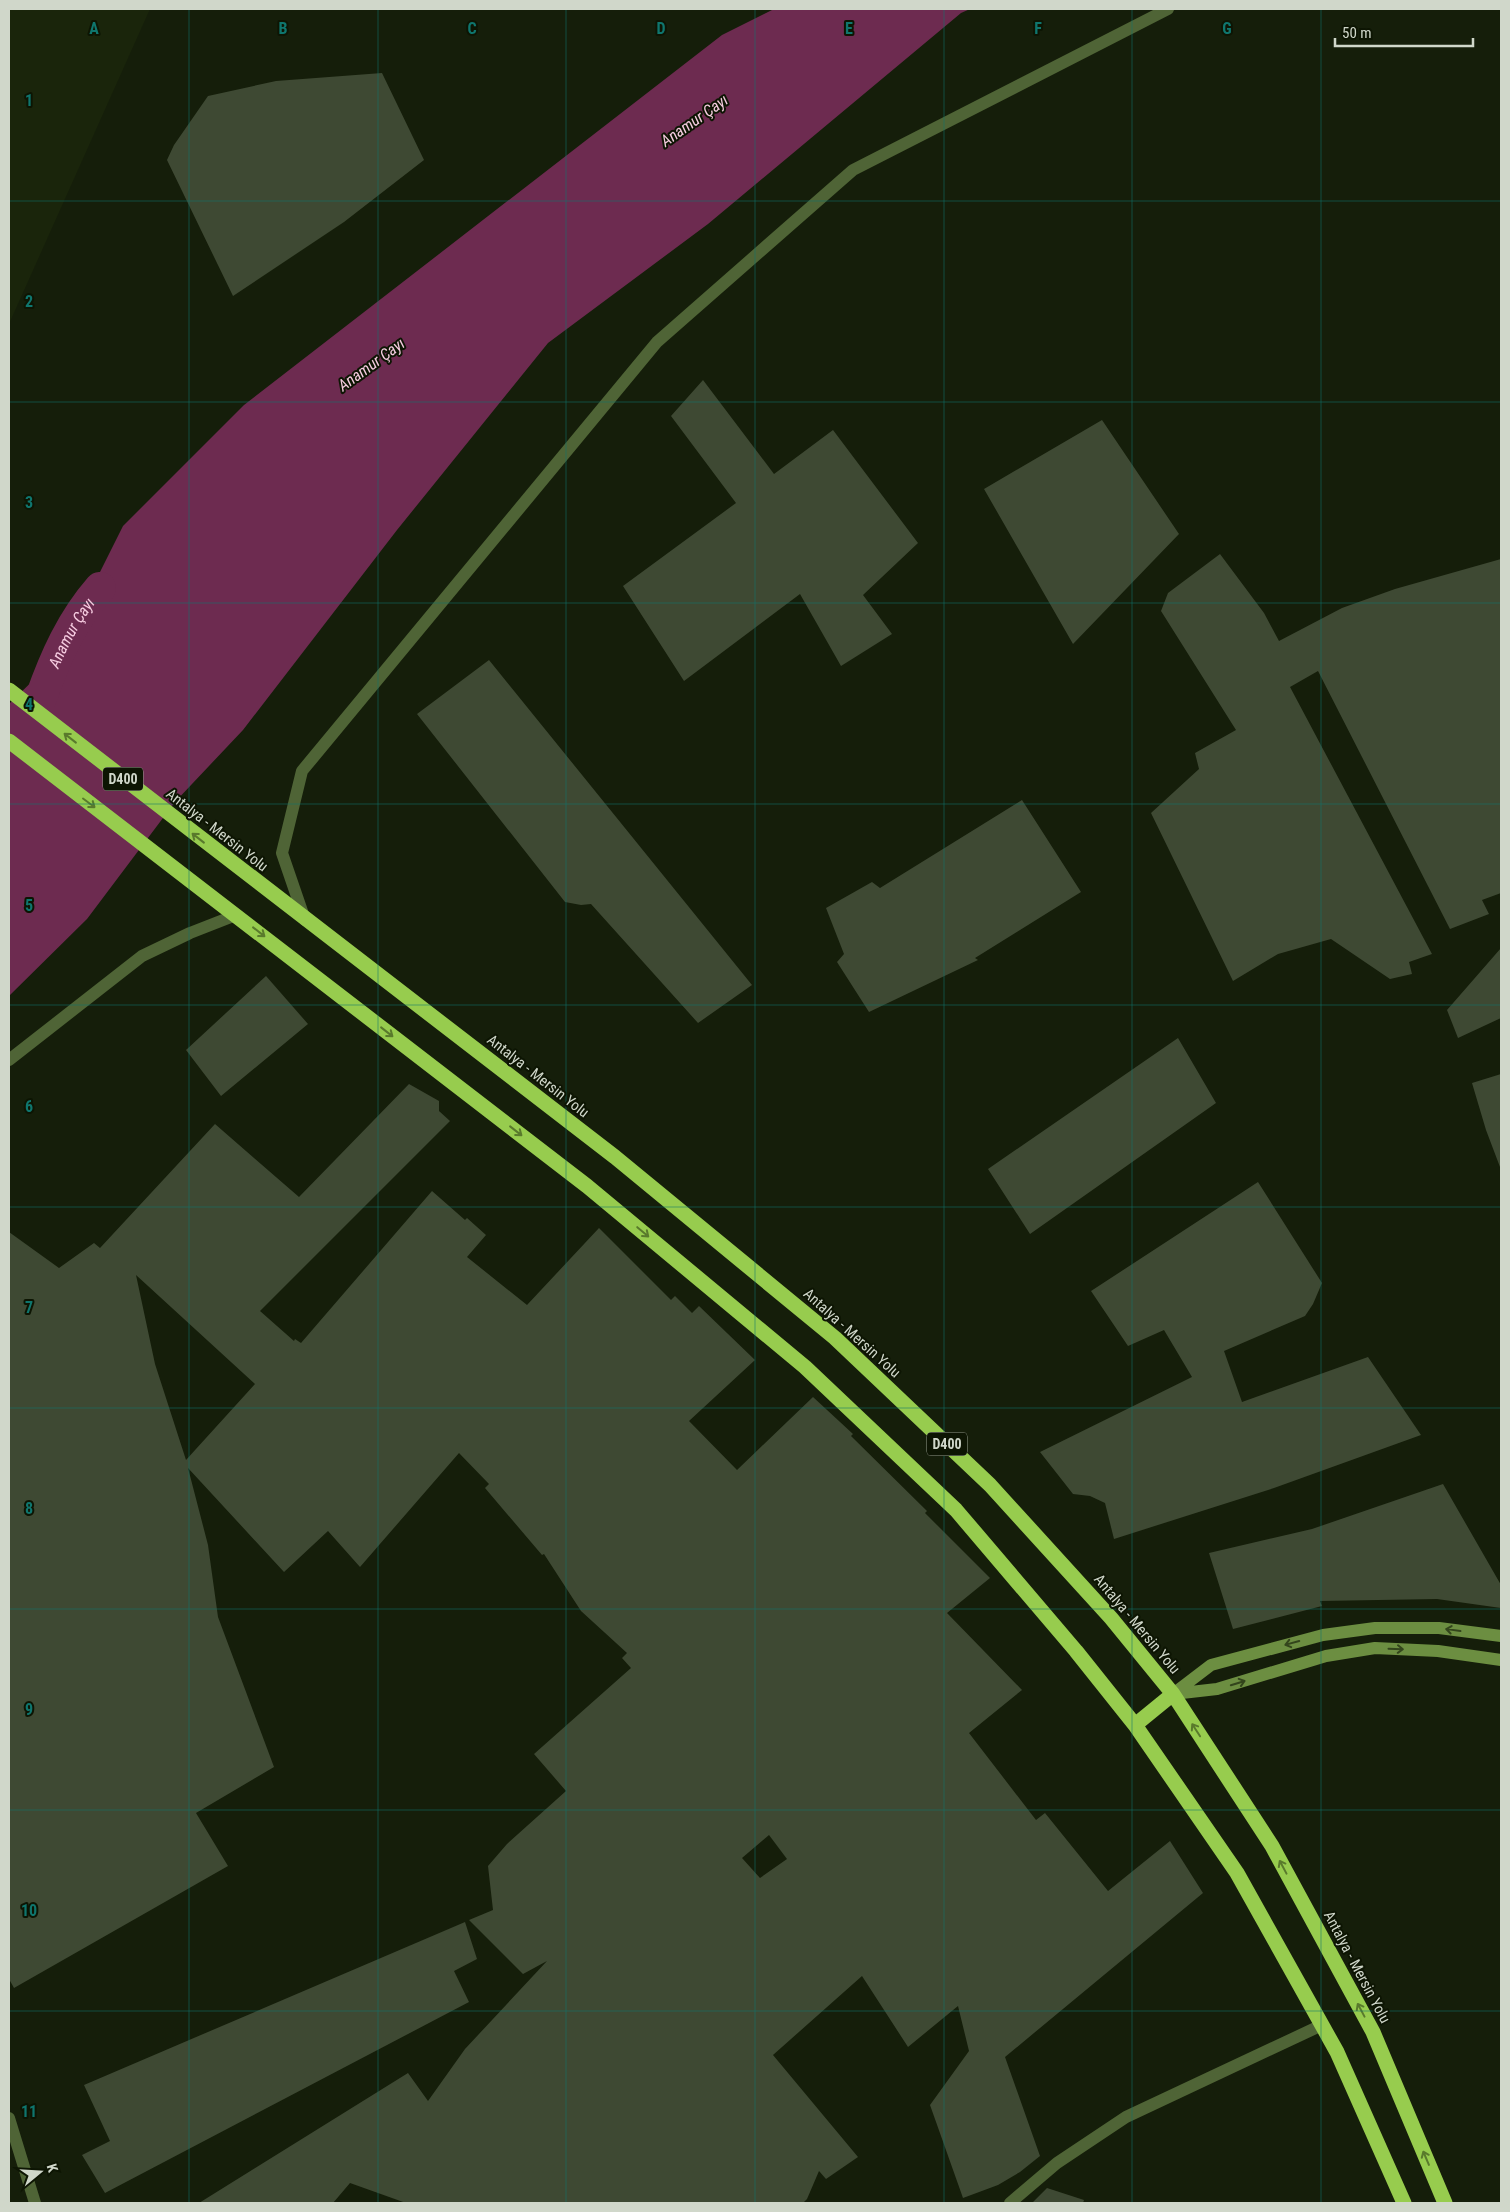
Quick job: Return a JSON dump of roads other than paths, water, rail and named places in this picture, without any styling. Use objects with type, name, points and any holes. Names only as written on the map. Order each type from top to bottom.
[{"type":"highway","name":"Antalya - Mersin Yolu","points":[[9,690],[237,868],[615,1158],[835,1338],[990,1485],[1111,1618],[1173,1694],[1272,1846],[1373,2032],[1445,2203]]},
{"type":"highway","name":"D400","points":[[9,741],[587,1186],[805,1367],[956,1510],[1076,1650],[1135,1725],[1237,1873],[1337,2052],[1404,2203]]},
{"type":"highway","points":[[1135,1725],[1173,1694]]},
{"type":"street","points":[[305,920],[282,853],[302,771],[657,342],[853,170],[1168,9]]},
{"type":"street","points":[[9,1060],[142,956],[190,933],[236,915]]},
{"type":"street","points":[[1173,1694],[1211,1665],[1323,1635],[1375,1628],[1439,1628],[1501,1636]]},
{"type":"street","points":[[1173,1694],[1217,1689],[1326,1656],[1374,1648],[1438,1650],[1501,1660]]},
{"type":"street","points":[[1010,2203],[1057,2163],[1126,2117],[1322,2025]]},
{"type":"street","points":[[9,2118],[35,2203]]},
{"type":"water","points":[[774,9],[970,9],[961,13],[708,224],[548,343],[397,530],[243,730],[175,802],[87,919],[9,996],[9,704],[58,656],[123,526],[244,405],[722,35]]},
{"type":"waterway","name":"Anamur Çayı","points":[[41,698],[65,640],[81,613],[100,588]]}]
